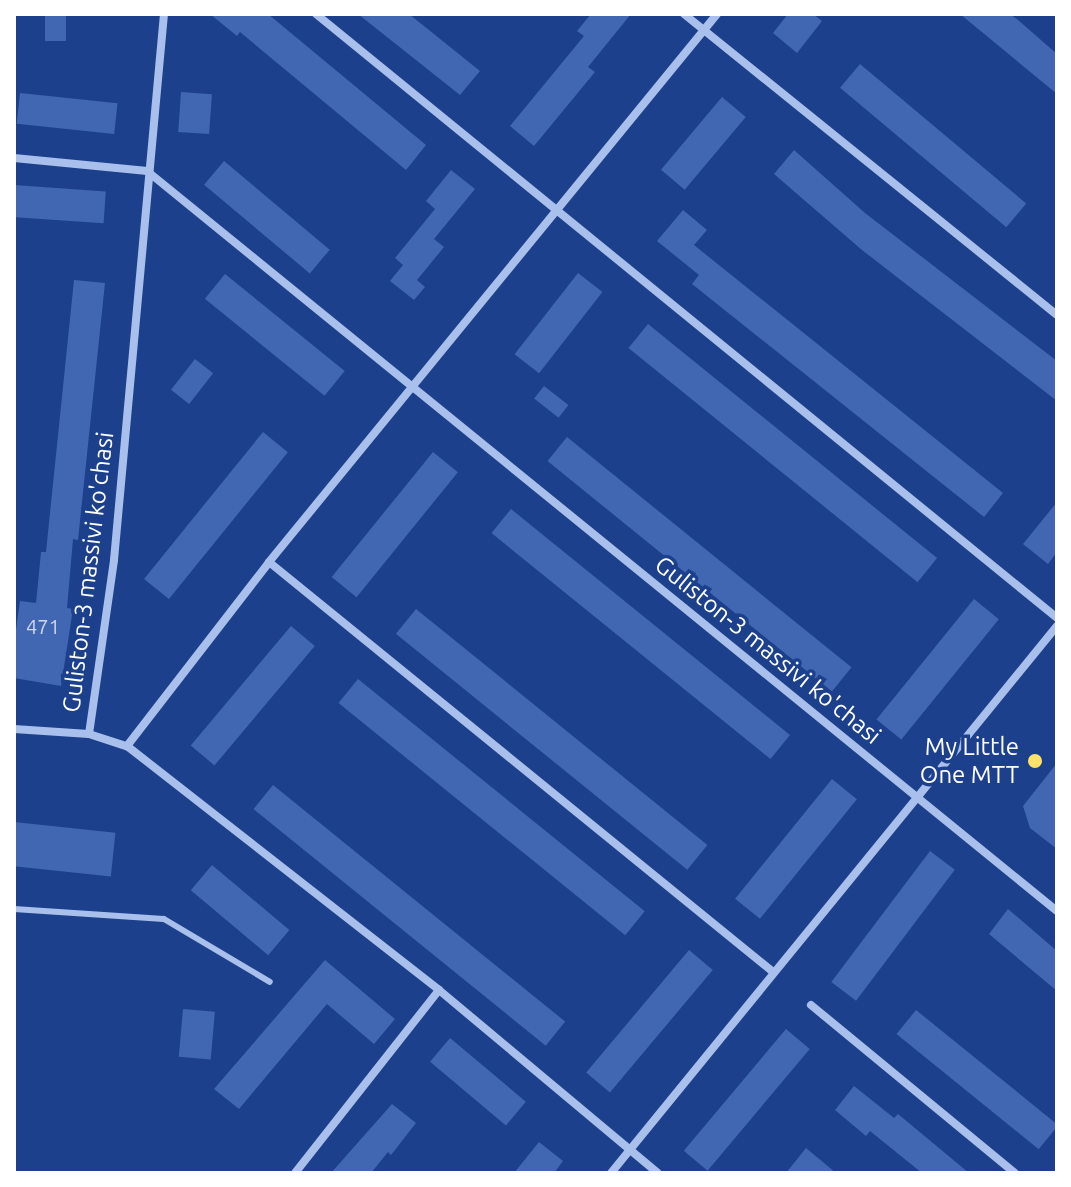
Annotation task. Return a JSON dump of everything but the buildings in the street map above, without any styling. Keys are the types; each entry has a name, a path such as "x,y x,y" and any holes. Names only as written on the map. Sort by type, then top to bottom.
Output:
{"street":[{"name":"Guliston-3 massivi ko'chasi","path":"164,14 147,171 114,560 89,734 127,746 439,990 658,1173"},
{"path":"316,14 1057,618"},
{"path":"684,14 1057,315"},
{"path":"127,746 269,562 717,14"},
{"path":"14,158 147,171"},
{"name":"Guliston-3 massivi ko'chasi","path":"147,171 1057,911"},
{"path":"269,562 772,971"},
{"path":"611,1173 772,971 1057,626"},
{"path":"14,729 89,734"},
{"path":"295,1173 439,990"},
{"path":"811,1005 1015,1173"}],"lane":[{"path":"14,909 164,919 270,982"}],"place":[{"name":"My Little One MTT","path":"1035,761"}]}
